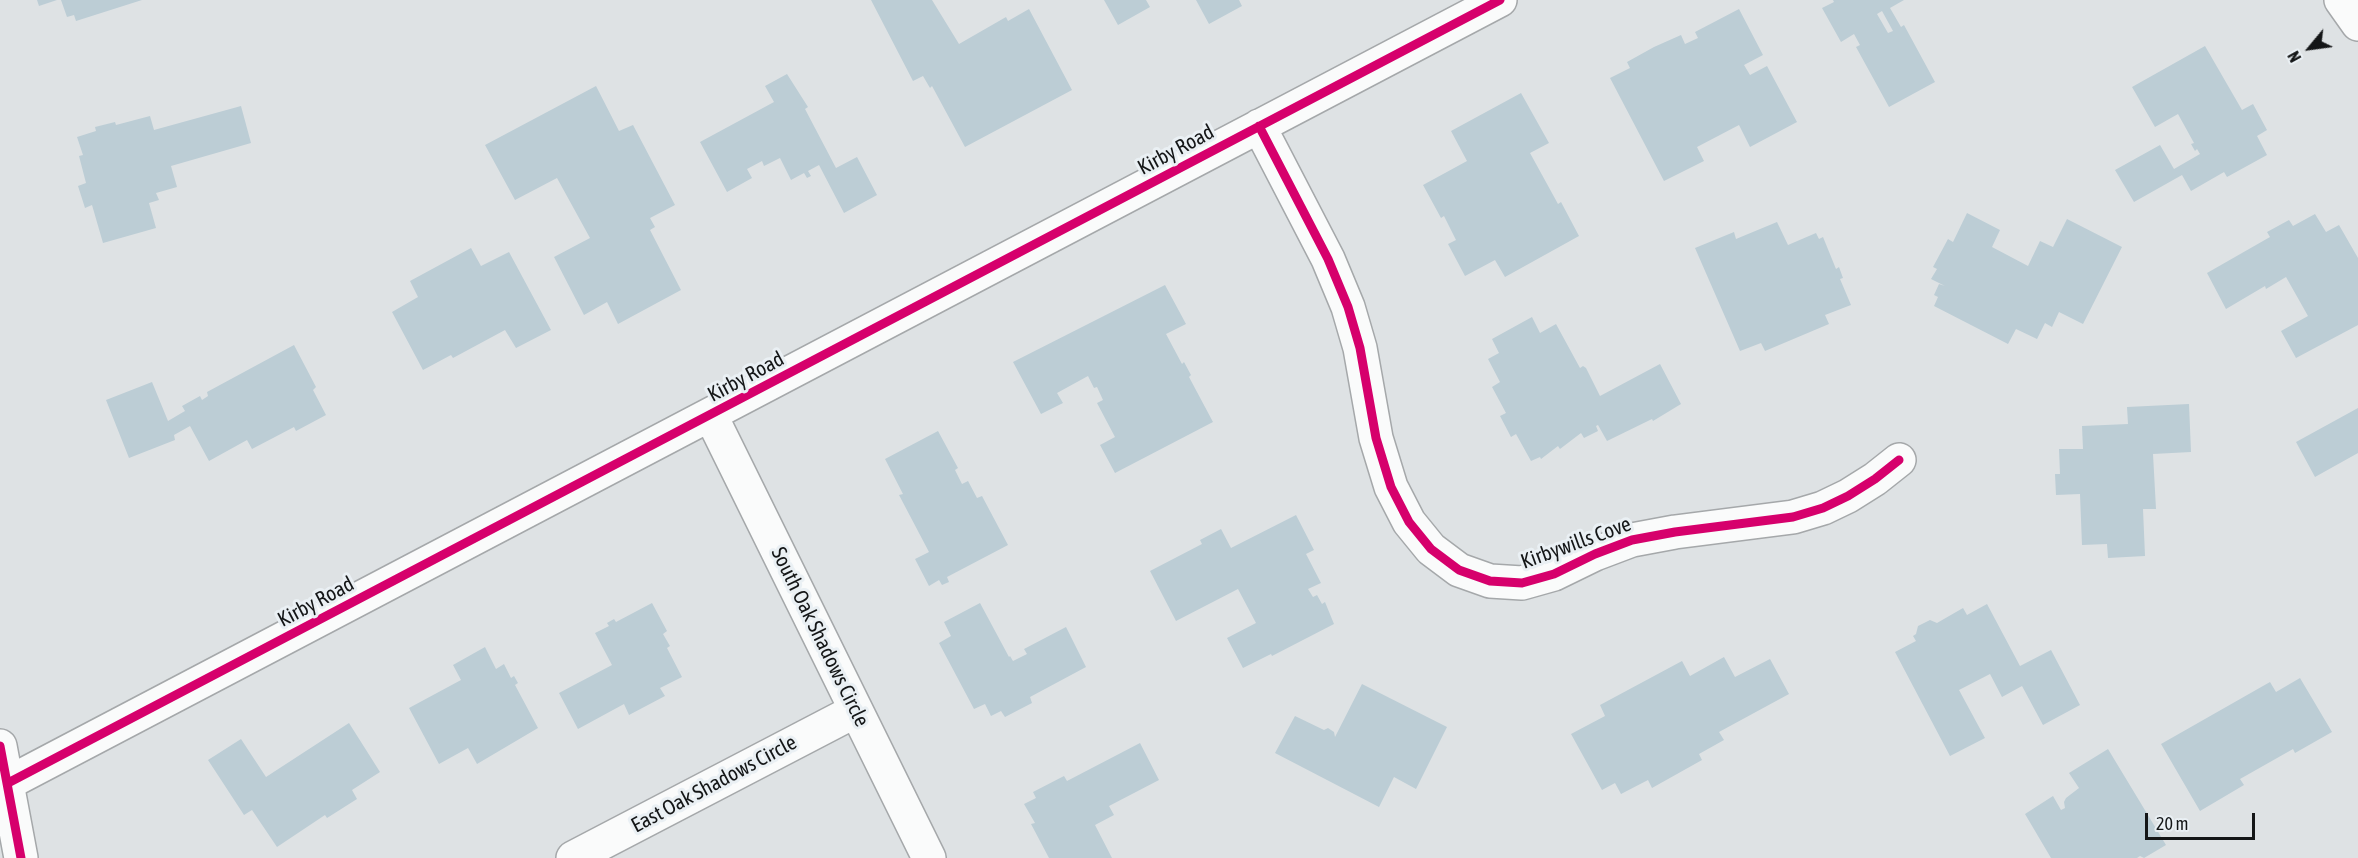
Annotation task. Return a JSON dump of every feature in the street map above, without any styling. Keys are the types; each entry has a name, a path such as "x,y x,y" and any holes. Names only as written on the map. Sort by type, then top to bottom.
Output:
{"street":[{"name":"Kirby Road","path":"8,783 1500,0"},
{"path":"2341,0 2358,24"},
{"name":"Kirbywills Cove","path":"1259,126 1328,259 1348,307 1360,348 1376,438 1391,487 1409,522 1431,549 1459,570 1490,581 1522,583 1554,574 1595,554 1632,540 1675,532 1793,517 1823,508 1848,496 1899,460"},
{"name":"South Oak Shadows Circle","path":"711,416 929,858"},
{"name":"East Oak Shadows Circle","path":"573,858 855,711"},
{"path":"0,746 21,858"}],"building":[{"path":"37,0 57,0 39,6"},
{"path":"61,0 142,0 76,21 74,15 67,17"},
{"path":"871,0 932,0 959,44 1006,17 1008,21 1029,9 1072,90 965,147 932,86 930,88 923,76 913,81"},
{"path":"1104,0 1146,0 1150,7 1118,25"},
{"path":"1196,0 1239,0 1242,6 1209,24"},
{"path":"1833,0 1904,0 1890,8 1901,27 1904,25 1935,82 1889,107 1856,47 1860,45 1854,34 1841,42 1822,8 1834,2","holes":["1882,11 1893,31 1888,33 1877,14"]},
{"path":"1739,9 1763,55 1744,65 1750,75 1767,66 1797,122 1750,147 1739,125 1697,147 1704,161 1664,181 1610,78 1630,68 1627,62 1654,47 1681,35 1685,44 1698,38 1695,32"},
{"path":"2205,46 2242,110 2253,104 2267,130 2257,136 2267,155 2227,177 2224,172 2191,191 2182,175 2134,202 2115,170 2160,145 2174,169 2200,154 2191,144 2194,143 2178,114 2155,127 2132,87"},
{"path":"787,74 808,107 805,109 836,168 857,157 877,195 844,213 819,165 808,171 811,176 807,178 804,173 791,180 780,158 764,166 762,161 747,169 752,178 727,192 700,142 774,102 765,86"},
{"path":"596,86 619,131 633,125 675,205 650,218 655,227 650,230 681,290 618,324 607,302 584,315 554,257 590,238 557,178 515,200 485,145"},
{"path":"1521,93 1549,143 1530,153 1558,204 1561,202 1579,236 1505,277 1495,260 1465,276 1448,244 1456,240 1444,216 1441,218 1423,185 1467,161 1451,131"},
{"path":"241,106 251,143 171,166 177,187 156,193 159,200 149,203 156,228 103,243 92,205 85,208 78,186 86,183 79,156 83,155 77,137 96,131 95,127 115,122 116,125 150,116 154,130"},
{"path":"1967,213 2000,230 1992,247 2028,266 2040,241 2053,247 2067,219 2122,247 2083,324 2059,312 2052,327 2045,323 2037,339 2016,329 2008,344 1934,306 1938,297 1934,295 1939,284 1945,286 1931,279 1937,269 1933,267 1948,239 1953,242"},
{"path":"2315,214 2326,232 2339,225 2358,258 2358,325 2296,358 2281,331 2308,316 2286,277 2266,289 2265,286 2226,309 2207,273 2270,237 2267,232 2289,220 2293,226"},
{"path":"1777,222 1788,245 1816,233 1819,239 1823,237 1836,269 1839,267 1843,278 1840,279 1851,305 1825,315 1829,324 1765,351 1761,343 1740,351 1695,248 1734,232 1736,239"},
{"path":"471,248 481,266 509,252 551,330 516,348 505,330 453,358 451,355 423,370 392,312 418,297 410,281"},
{"path":"1165,285 1186,324 1166,334 1182,364 1184,362 1191,375 1189,377 1213,422 1115,473 1100,445 1115,437 1097,403 1103,400 1097,387 1094,388 1088,376 1057,393 1063,403 1041,414 1013,362"},
{"path":"1532,317 1540,333 1556,324 1580,368 1583,366 1586,368 1600,396 1660,364 1681,404 1653,421 1652,419 1607,441 1598,425 1596,426 1598,431 1584,438 1581,433 1560,449 1558,446 1541,459 1540,457 1531,461 1516,434 1511,437 1500,416 1506,413 1492,387 1500,382 1488,359 1499,353 1492,339"},
{"path":"294,345 316,387 313,390 326,415 296,431 294,427 252,449 247,440 209,461 190,426 174,435 175,440 129,458 106,400 152,382 168,421 185,411 182,406 200,396 202,400 208,396 207,392"},
{"path":"2189,404 2191,452 2153,454 2156,509 2143,509 2145,556 2108,558 2107,544 2082,545 2080,494 2056,495 2055,474 2060,474 2059,449 2083,449 2082,426 2128,424 2127,407"},
{"path":"2358,408 2358,453 2315,477 2296,442"},
{"path":"938,431 958,468 955,470 962,484 968,481 977,498 982,496 1008,545 947,577 949,582 942,585 939,580 929,586 915,559 929,552 899,495 903,494 885,459"},
{"path":"1296,515 1314,550 1306,554 1321,583 1308,589 1313,597 1317,595 1322,604 1325,602 1334,624 1272,656 1271,654 1243,668 1227,638 1256,623 1238,589 1176,621 1150,571 1202,544 1200,540 1221,529 1231,548"},
{"path":"652,603 667,631 663,634 670,646 667,648 682,677 660,688 665,696 629,715 624,704 578,729 559,693 612,665 595,633 609,626 607,623 614,619 616,622"},
{"path":"980,603 1013,661 1027,654 1024,649 1066,627 1086,667 1030,697 1032,703 1005,717 1001,711 991,716 985,704 974,709 939,643 951,636 944,622"},
{"path":"1987,604 2020,666 2051,650 2080,705 2043,725 2022,686 2002,697 1990,674 1959,690 1985,738 1950,756 1895,652 1916,641 1913,636 1918,626 1930,620 1937,623 1963,608 1967,615"},
{"path":"485,647 496,669 504,664 511,678 514,676 518,683 515,685 538,728 477,764 468,748 439,764 409,708 461,680 453,665"},
{"path":"1724,657 1735,677 1770,659 1789,694 1719,732 1724,740 1699,754 1702,760 1652,788 1648,780 1621,794 1615,783 1602,790 1571,734 1605,716 1600,705 1682,661 1690,676"},
{"path":"2300,678 2332,732 2295,753 2293,749 2240,779 2244,785 2200,811 2161,744 2270,682 2276,692"},
{"path":"1362,684 1447,727 1416,789 1394,777 1379,807 1275,753 1295,716 1324,730 1328,728 1334,732 1335,737"},
{"path":"349,723 380,772 352,790 357,799 327,818 325,815 277,847 252,810 244,815 208,760 241,739 266,777"},
{"path":"1140,743 1159,780 1109,806 1114,815 1095,825 1112,858 1049,858 1031,824 1035,823 1024,804 1036,798 1033,792 1064,776 1067,781"},
{"path":"2108,749 2166,845 2144,858 2140,856 2137,858 2051,858 2025,814 2053,796 2061,810 2065,808 2066,798 2079,788 2069,773"}],"cycle path":[{"path":"8,783 1500,0"},
{"path":"1259,126 1328,259 1348,307 1360,348 1376,438 1391,487 1409,522 1431,549 1459,570 1490,581 1522,583 1554,574 1595,554 1632,540 1675,532 1793,517 1823,508 1848,496 1899,460"},
{"path":"0,746 21,858"}]}
